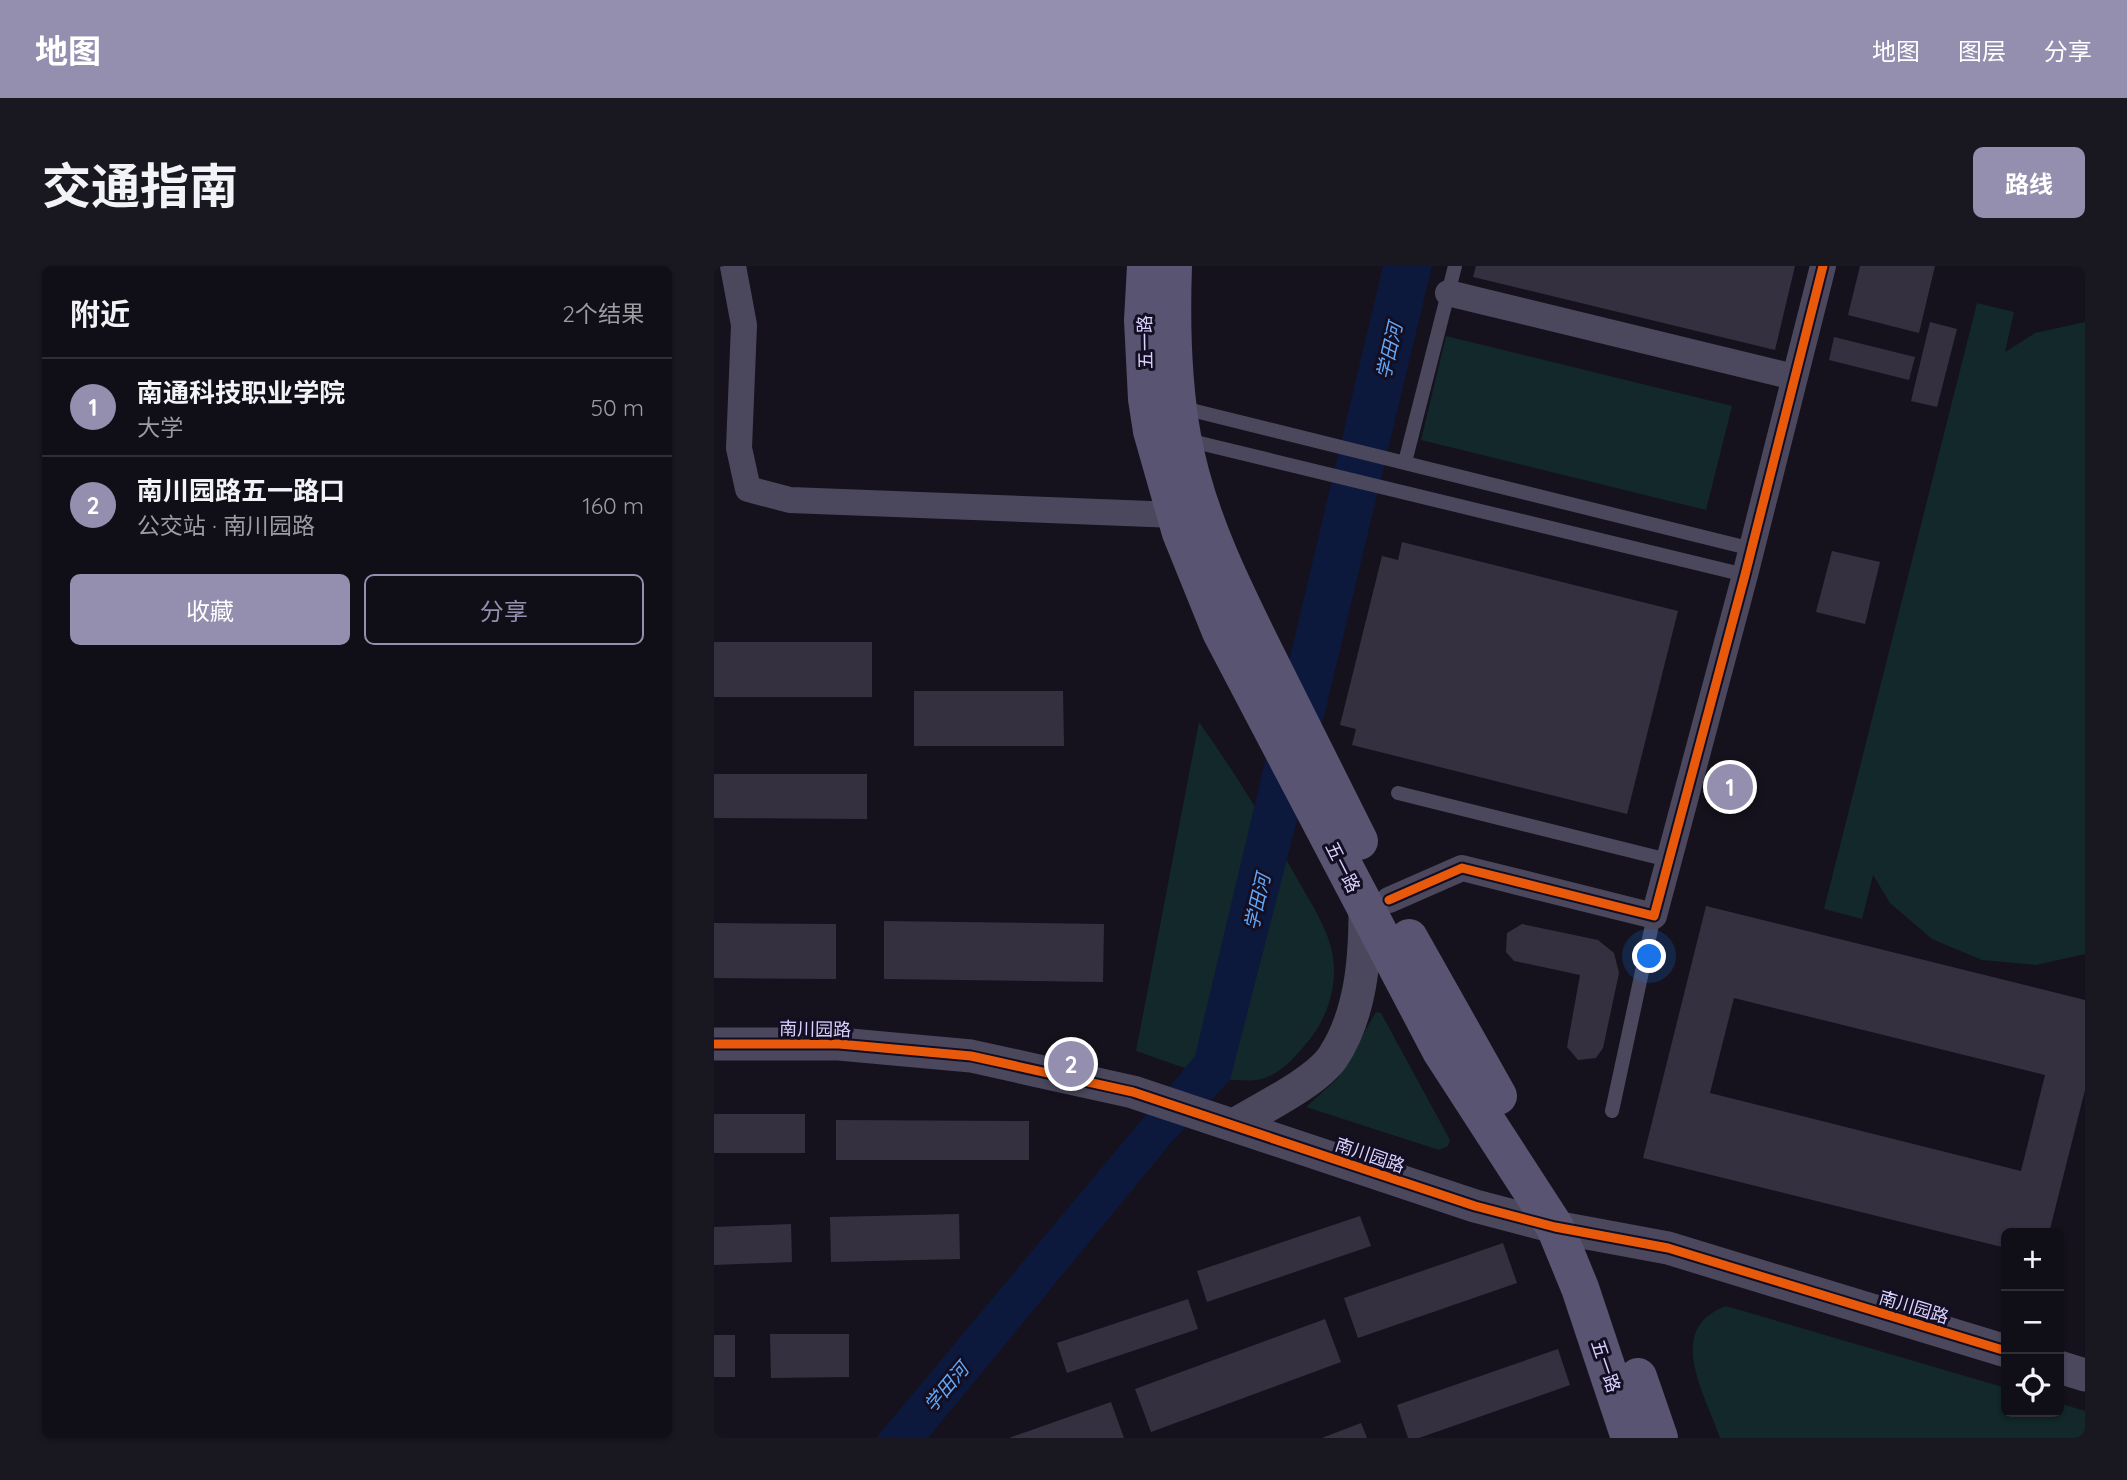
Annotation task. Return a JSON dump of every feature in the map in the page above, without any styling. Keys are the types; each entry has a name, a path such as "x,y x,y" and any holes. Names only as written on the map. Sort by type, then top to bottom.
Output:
{"main road":[{"name":"五一路","path":"1146,266 1143,320 1164,419 1221,632 1311,805 1377,906 1537,1165 1567,1228 1607,1290 1659,1438"},
{"name":"五一路","path":"1164,419 1173,266"},
{"name":"五一路","path":"1188,509 1208,530 1274,671 1324,769 1377,906"},
{"name":"五一路","path":"1567,1228 1580,1288 1630,1438"}],"street":[{"path":"733,266 744,325 739,449 748,489 790,500 1188,509"},
{"path":"1222,1120 1298,1087 1332,1058 1353,1011 1377,906 1462,868 1654,916 1752,549 1823,266"},
{"path":"1448,293 1794,377"},
{"name":"南川园路","path":"714,1044 839,1044 971,1056 1133,1092 1427,1191 1567,1228 1668,1248 2001,1349"},
{"path":"2064,1369 2085,1375"}],"lane":[{"path":"1405,462 1455,266"},
{"path":"1164,419 1405,462 1752,549"},
{"path":"1164,419 1745,575"},
{"path":"1398,793 1668,860"},
{"path":"1612,1111 1654,916"}],"green space":[{"path":"1977,303 2014,312 2005,352 2035,333 2085,322 2085,954 2036,965 1982,960 1932,939 1890,903 1873,875 1862,919 1824,909"},
{"path":"1446,336 1732,406 1706,510 1421,440"},
{"path":"1199,722 1249,797 1307,896 1320,919 1333,955 1333,988 1318,1028 1282,1069 1265,1078 1235,1080 1218,1077 1136,1051"},
{"path":"1376,1012 1381,1013 1450,1140 1448,1146 1439,1150 1306,1107 1338,1078"},
{"path":"1726,1306 2001,1387 2001,1417 2064,1417 2064,1405 2085,1411 2085,1438 1720,1438 1694,1364 1693,1346 1697,1330 1707,1316"}],"water":[{"name":"学田河","path":"1383,266 1432,266 1327,704 1230,1080 1170,1144 928,1438 876,1438 1195,1056"}],"building":[{"path":"1476,266 1795,266 1775,350 1473,277"},
{"path":"1860,266 1935,266 1919,333 1848,315"},
{"path":"1930,322 1957,329 1937,407 1911,401"},
{"path":"1834,337 1915,357 1909,380 1829,360"},
{"path":"1402,542 1678,611 1627,814 1352,745 1356,729 1340,725 1382,556 1398,560"},
{"path":"1832,551 1880,562 1865,624 1816,612"},
{"path":"714,642 872,642 872,697 714,697"},
{"path":"914,691 1063,691 1064,746 914,746"},
{"path":"714,774 867,774 867,819 714,818"},
{"path":"1706,906 2085,1000 2085,1090 2050,1228 2001,1228 2001,1247 1643,1158","holes":["1734,998 2045,1075 2021,1171 1710,1093"]},
{"path":"884,921 1104,924 1103,982 884,979"},
{"path":"714,923 836,924 836,979 714,978"},
{"path":"1522,924 1598,940 1614,953 1619,973 1603,1048 1596,1058 1578,1060 1567,1047 1580,975 1514,961 1506,952 1507,933"},
{"path":"714,1114 805,1114 805,1153 714,1153"},
{"path":"836,1120 1029,1121 1029,1160 836,1160"},
{"path":"959,1214 960,1259 831,1262 830,1217"},
{"path":"1360,1216 1371,1246 1207,1302 1197,1271"},
{"path":"791,1224 792,1262 714,1265 714,1227"},
{"path":"1503,1243 1517,1283 1358,1338 1344,1298"},
{"path":"1188,1299 1198,1329 1067,1373 1057,1343"},
{"path":"1325,1319 1341,1362 1151,1432 1135,1389"},
{"path":"770,1334 849,1334 849,1377 771,1378"},
{"path":"714,1335 735,1335 735,1377 714,1377"},
{"path":"1558,1349 1570,1385 1419,1438 1408,1438 1397,1405"},
{"path":"1111,1402 1124,1438 1009,1438"},
{"path":"1361,1423 1367,1438 1322,1438"}],"cycle path":[{"path":"1389,900 1462,868 1654,916 1745,575 1823,266"},
{"path":"714,1044 839,1044 971,1056 1133,1092 1475,1206 1555,1227 1668,1248 2001,1349"}],"place":[{"name":"南通科技职业学院","path":"1730,787"},
{"name":"南川园路五一路口","path":"1071,1064"}]}
